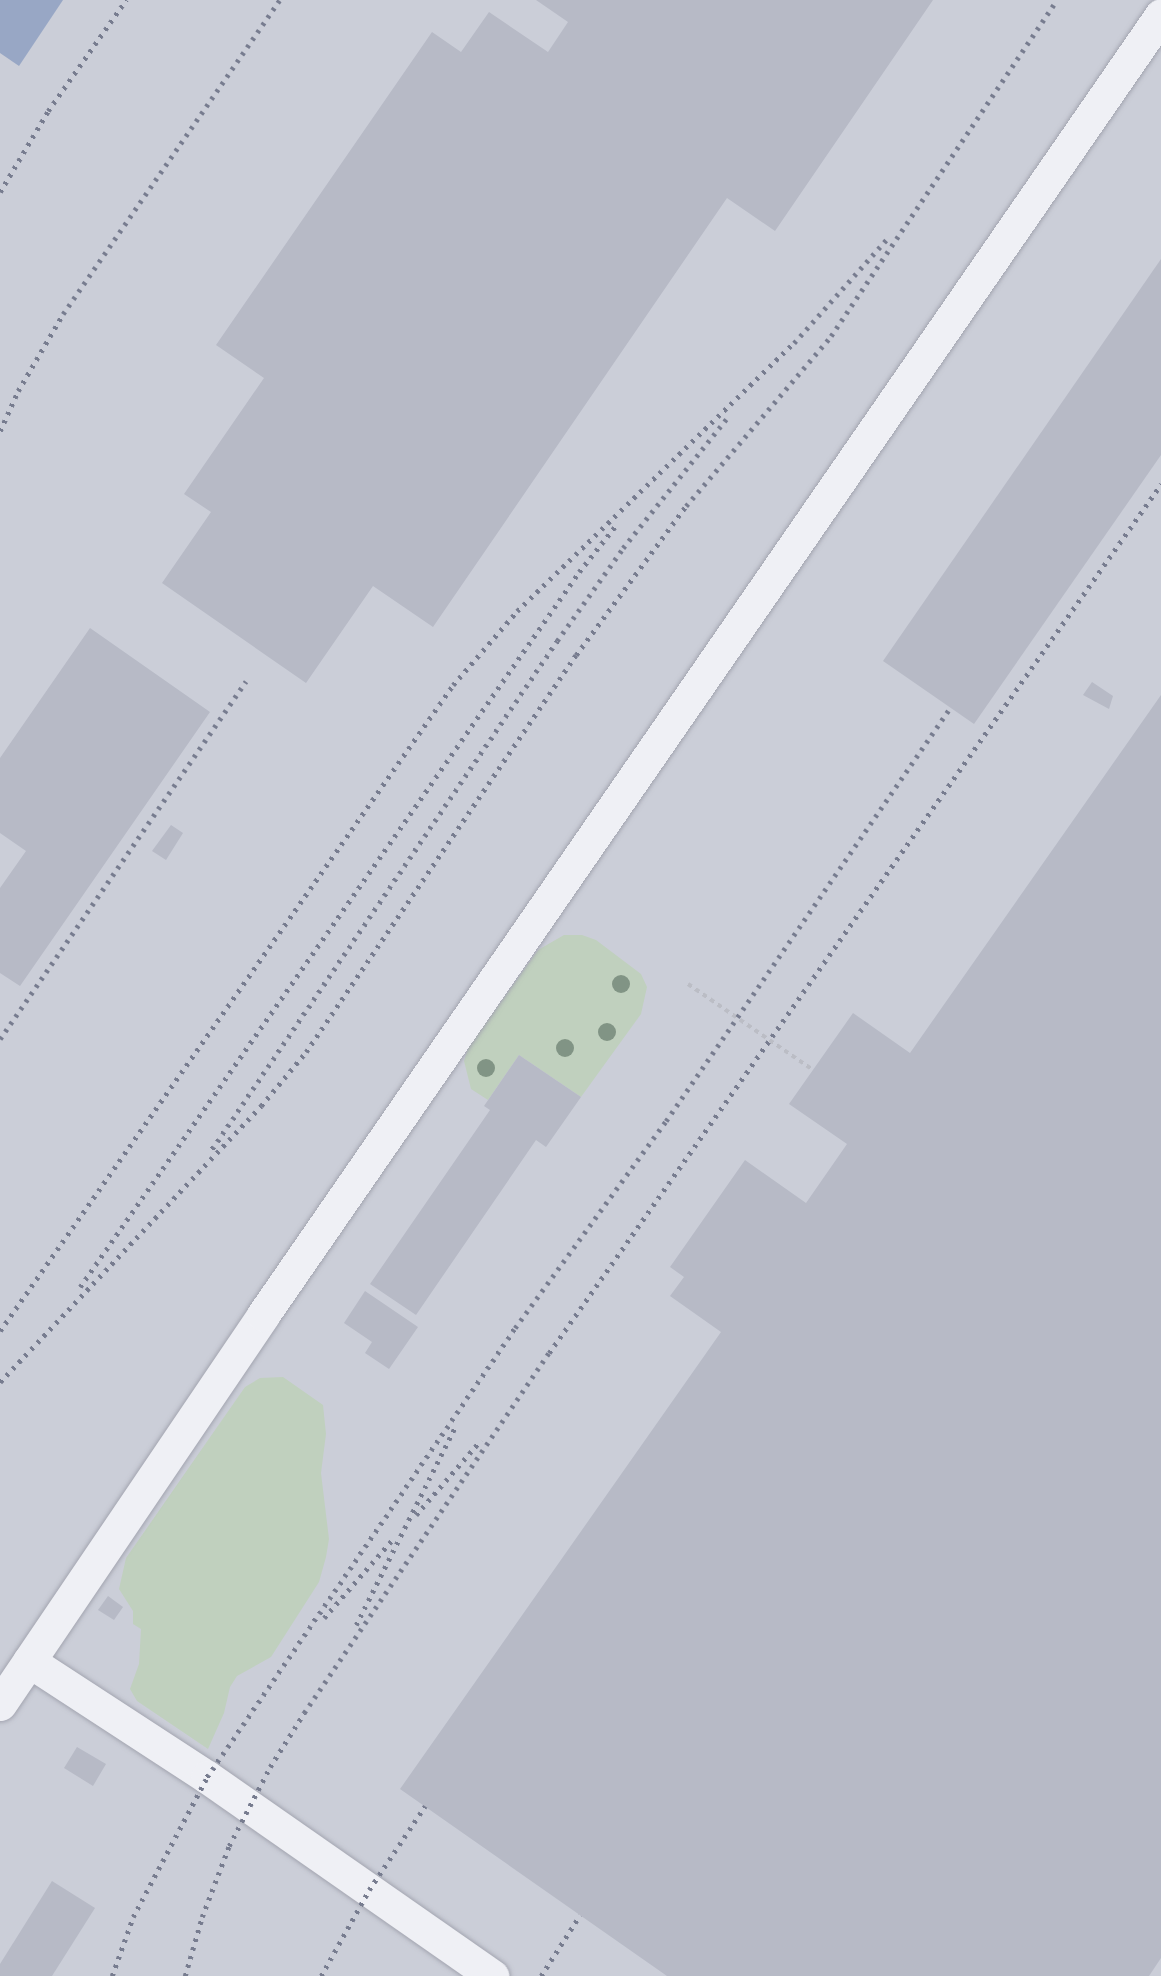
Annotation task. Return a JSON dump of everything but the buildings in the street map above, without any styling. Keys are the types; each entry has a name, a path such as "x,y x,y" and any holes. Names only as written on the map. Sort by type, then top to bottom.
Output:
{"lane":[{"path":"0,1704 269,1305 1161,15"},
{"path":"29,1661 207,1777 492,1976"}],"path":[{"path":"688,984 813,1070"}],"shaded area":[{"path":"0,0 1161,0 1161,1976 0,1976"}],"green space":[{"path":"564,935 582,935 596,940 641,974 647,987 641,1014 581,1097 519,1055 488,1100 471,1089 464,1061 468,1048 538,950"},
{"path":"283,1377 323,1405 326,1434 321,1473 329,1539 326,1557 319,1582 271,1657 237,1676 230,1687 224,1713 208,1749 137,1701 130,1689 139,1664 141,1629 133,1624 133,1611 119,1589 126,1558 245,1387 260,1378"}],"water":[{"path":"0,0 63,0 19,66 0,53"}],"railway":[{"path":"0,192 48,111 126,0"},
{"path":"0,431 18,391 63,314 280,0"},
{"path":"0,1382 261,1106 306,1052 576,655 686,506 831,336 1057,0"},
{"path":"0,1331 453,685 517,611 794,343 886,240"},
{"path":"212,1149 557,641 623,548 728,417"},
{"path":"185,1976 202,1917 229,1846 270,1767 304,1713 549,1353 1161,484"},
{"path":"80,1287 579,572 617,524"},
{"path":"0,1039 246,681"},
{"path":"112,1976 133,1917 207,1777 515,1328 666,1121 950,708"},
{"path":"356,1625 455,1427"},
{"path":"416,1515 481,1440"},
{"path":"324,1618 393,1539"},
{"path":"321,1976 369,1890 425,1806"},
{"path":"541,1976 580,1915"}]}
